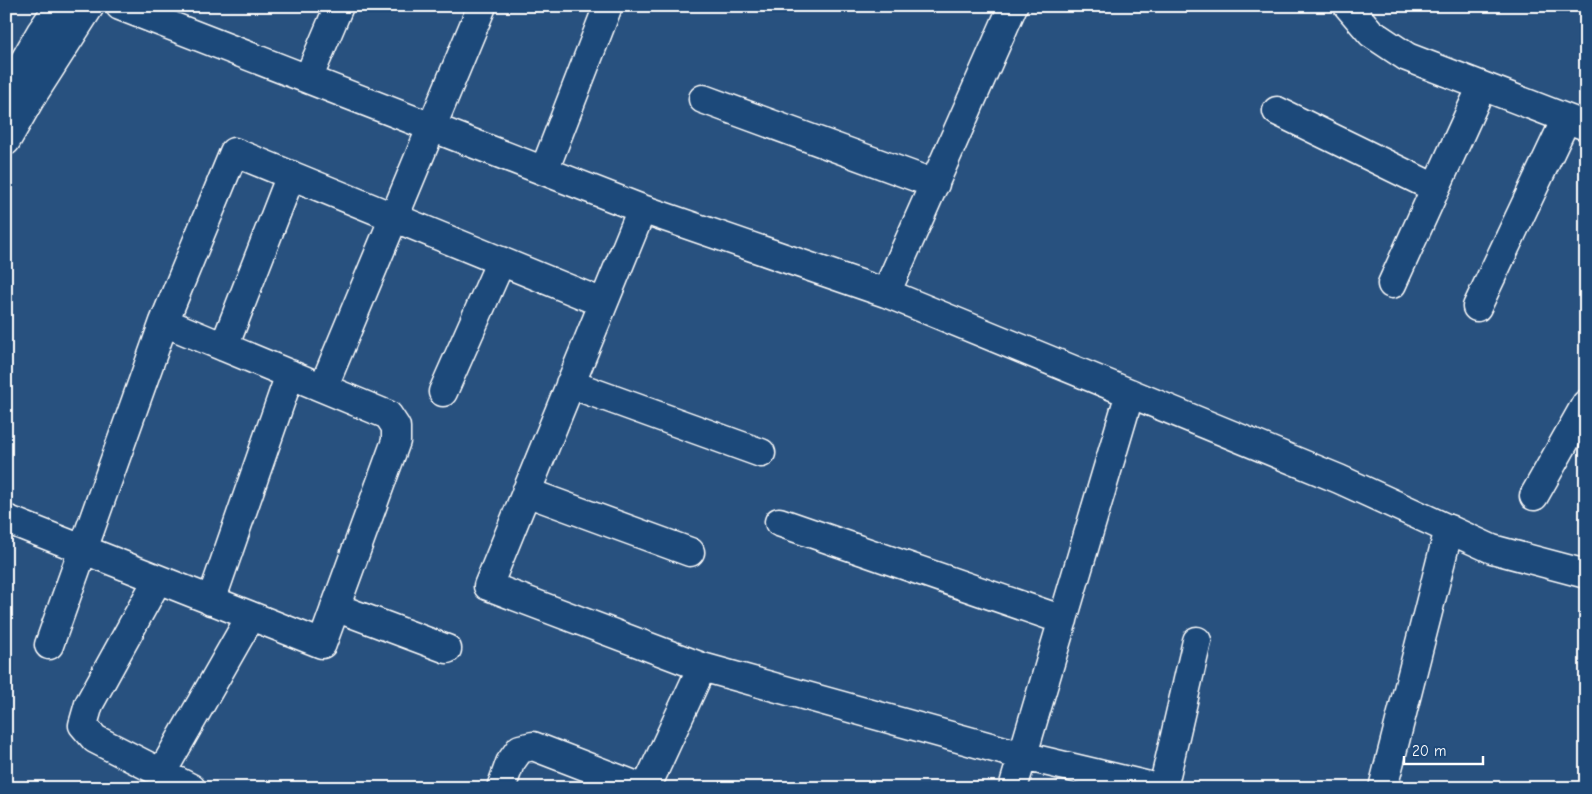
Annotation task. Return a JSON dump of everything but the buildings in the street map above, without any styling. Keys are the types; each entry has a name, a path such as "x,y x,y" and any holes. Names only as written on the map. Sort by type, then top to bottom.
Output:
{"street":[{"path":"6,93 41,32 59,6"},
{"path":"6,141 29,101 90,6"},
{"path":"120,6 642,209 886,293 1339,479 1492,549 1586,574"},
{"path":"308,79 339,6"},
{"path":"323,388 482,6"},
{"path":"544,171 608,6"},
{"path":"886,293 1013,6"},
{"path":"1348,6 1371,33 1407,57 1576,123 1477,307"},
{"path":"1392,284 1482,86"},
{"path":"703,99 935,184"},
{"path":"1278,111 1436,188"},
{"path":"49,645 164,322 234,152 603,303"},
{"path":"224,347 291,175"},
{"path":"642,209 488,586 702,667 1023,756 1158,788"},
{"path":"443,392 500,261"},
{"path":"6,519 322,644 396,441 396,427 388,415 164,322"},
{"path":"211,600 290,374"},
{"path":"570,384 761,453"},
{"path":"1013,788 1130,393"},
{"path":"1534,496 1586,404"},
{"path":"526,492 690,552"},
{"path":"778,522 1063,620"},
{"path":"1383,788 1449,529"},
{"path":"158,579 89,704 83,725 95,739 172,781 251,616"},
{"path":"335,607 447,650"},
{"path":"1163,788 1197,642"},
{"path":"501,788 510,762 520,749 533,746 644,788 702,667"}]}
